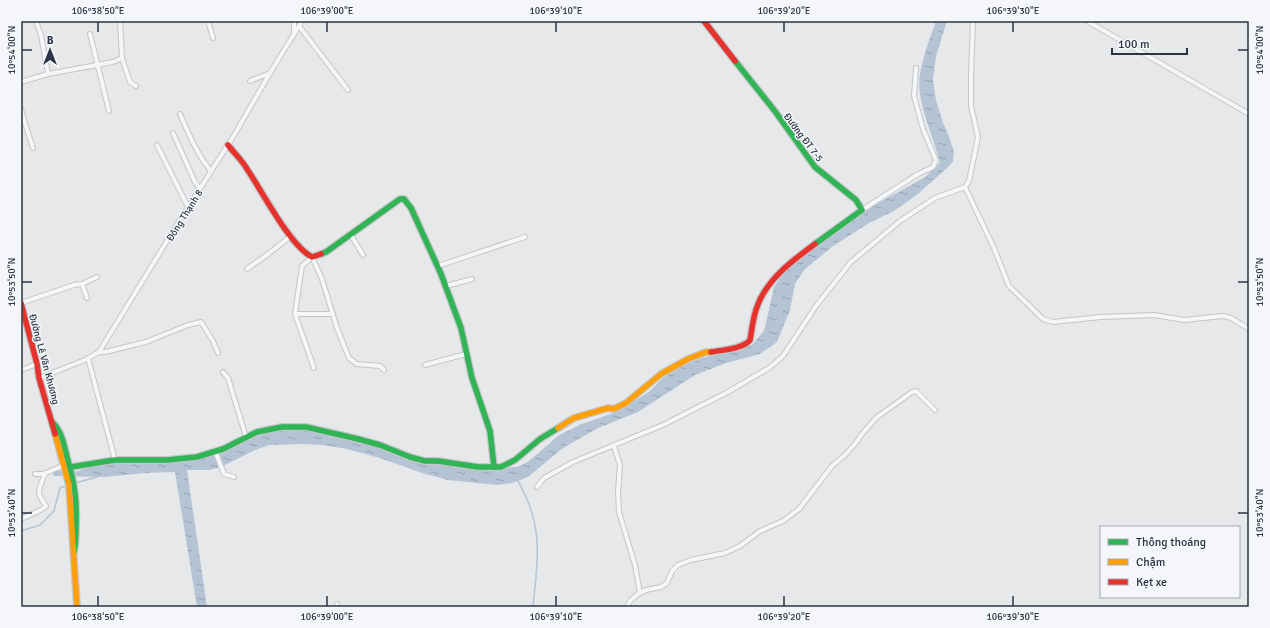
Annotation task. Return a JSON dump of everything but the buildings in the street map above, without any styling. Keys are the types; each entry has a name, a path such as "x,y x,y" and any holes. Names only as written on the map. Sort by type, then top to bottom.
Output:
{"street":[{"path":"36,21 41,35 48,74"},
{"path":"120,21 122,58 130,82 136,86"},
{"path":"208,21 213,38"},
{"path":"294,21 294,33"},
{"name":"Đông Thạnh 8","path":"39,378 99,352 211,172 302,21"},
{"name":"Đường ĐT 7-5","path":"704,21 774,110 815,167 856,200 862,210"},
{"path":"537,488 544,478 573,462 663,425 726,393 769,368 783,356 816,306 851,262 900,221 935,198 965,187 969,181 978,137 971,106 970,75 974,21"},
{"path":"1087,21 1249,114"},
{"path":"299,26 348,90"},
{"path":"90,34 109,111"},
{"path":"21,82 48,74 113,62 122,58"},
{"path":"35,474 115,460 167,460 197,457 224,450 257,432 282,426 306,427 380,445 410,457 425,461 438,461 478,467 501,467 515,460 540,439 574,418 608,408 614,409 626,403 661,374 688,359 706,352 727,350 746,344 750,340 759,302 773,282 796,258 862,210 918,174 933,167 936,160 923,129 914,96 916,68"},
{"path":"250,81 270,73"},
{"path":"21,109 22,121 33,148"},
{"path":"180,114 193,144 211,172"},
{"path":"173,133 195,182 200,189"},
{"path":"228,144 246,167 278,218 300,249 312,257 322,279 348,358 357,364 380,366 384,370"},
{"path":"157,145 188,207"},
{"path":"965,187 994,248 1008,286 1043,319 1053,322 1101,317 1154,315 1184,320 1223,316 1231,318 1249,329"},
{"path":"314,368 295,314 302,266 312,257 326,252 351,235 400,199 404,199 411,208 446,286 460,328 472,378 490,431 494,451 494,467"},
{"path":"351,235 363,255"},
{"path":"247,269 291,236"},
{"path":"438,266 526,237"},
{"path":"21,303 74,285 82,284 97,277"},
{"path":"446,286 472,279"},
{"path":"82,284 87,298"},
{"name":"Đường Lê Văn Khương","path":"21,303 37,364 39,378 68,468 69,485 74,502 76,544 74,553 77,607"},
{"path":"295,314 333,314"},
{"path":"99,352 105,352 146,342 201,322 213,341 218,353"},
{"path":"425,365 466,354"},
{"path":"88,358 115,460"},
{"path":"21,370 37,364"},
{"path":"223,372 228,378 246,437"},
{"path":"627,607 630,601 640,593 660,587 667,583 672,571 678,565 714,554 724,553 740,546 760,531 784,521 799,509 832,466 845,455 876,418 912,392 916,391 935,410"},
{"path":"614,446 620,465 618,492 620,512 635,565 640,593"},
{"path":"215,453 224,474 234,477"},
{"path":"21,519 41,510 46,506 38,494 38,488 42,483 45,473"}],"water":[{"path":"936,21 947,21 936,56 933,80 936,100 954,152 953,162 919,193 894,211 869,223 833,246 804,270 795,284 790,310 777,342 760,354 726,363 695,375 638,412 598,428 563,448 528,477 512,483 497,485 448,480 347,449 323,445 303,444 269,445 255,450 223,466 210,470 187,470 207,607 197,607 175,472 105,477 53,476 54,471 79,471 96,463 205,457 232,448 246,438 269,430 309,428 429,460 467,468 517,467 526,463 559,435 582,424 619,411 650,391 663,378 682,366 702,358 752,345 764,331 774,287 787,268 875,205 925,177 940,163 923,107 919,84 923,61"}],"waterway":[{"path":"75,483 97,477"},
{"path":"517,479 530,506 536,534 537,570 533,607"},
{"path":"21,531 40,525 54,511 60,488 68,485"}],"traffic: fast":[{"path":"735,61 774,110 815,167 856,200 862,210 815,244"},
{"path":"321,254 326,252 400,199 404,199 411,208 441,274 461,328 472,378 490,431 494,467"},
{"path":"53,423 59,430 72,474 76,506 76,538 74,552"},
{"path":"71,467 115,460 167,460 197,457 223,449 257,432 282,427 306,427 358,439 425,461 438,461 478,467 501,467 515,460 540,439 558,428"}],"traffic: slow":[{"path":"558,428 574,418 608,408 614,409 626,403 661,374 688,359 706,352 711,352"},
{"path":"55,434 69,485 77,607"}],"traffic: jam":[{"path":"704,21 735,61"},
{"path":"228,145 245,166 277,217 295,242 312,257 321,254"},
{"path":"711,352 737,347 747,343 750,340 756,311 761,297 767,288 781,271 815,244"},
{"path":"21,303 37,364 39,378 55,434"}]}
